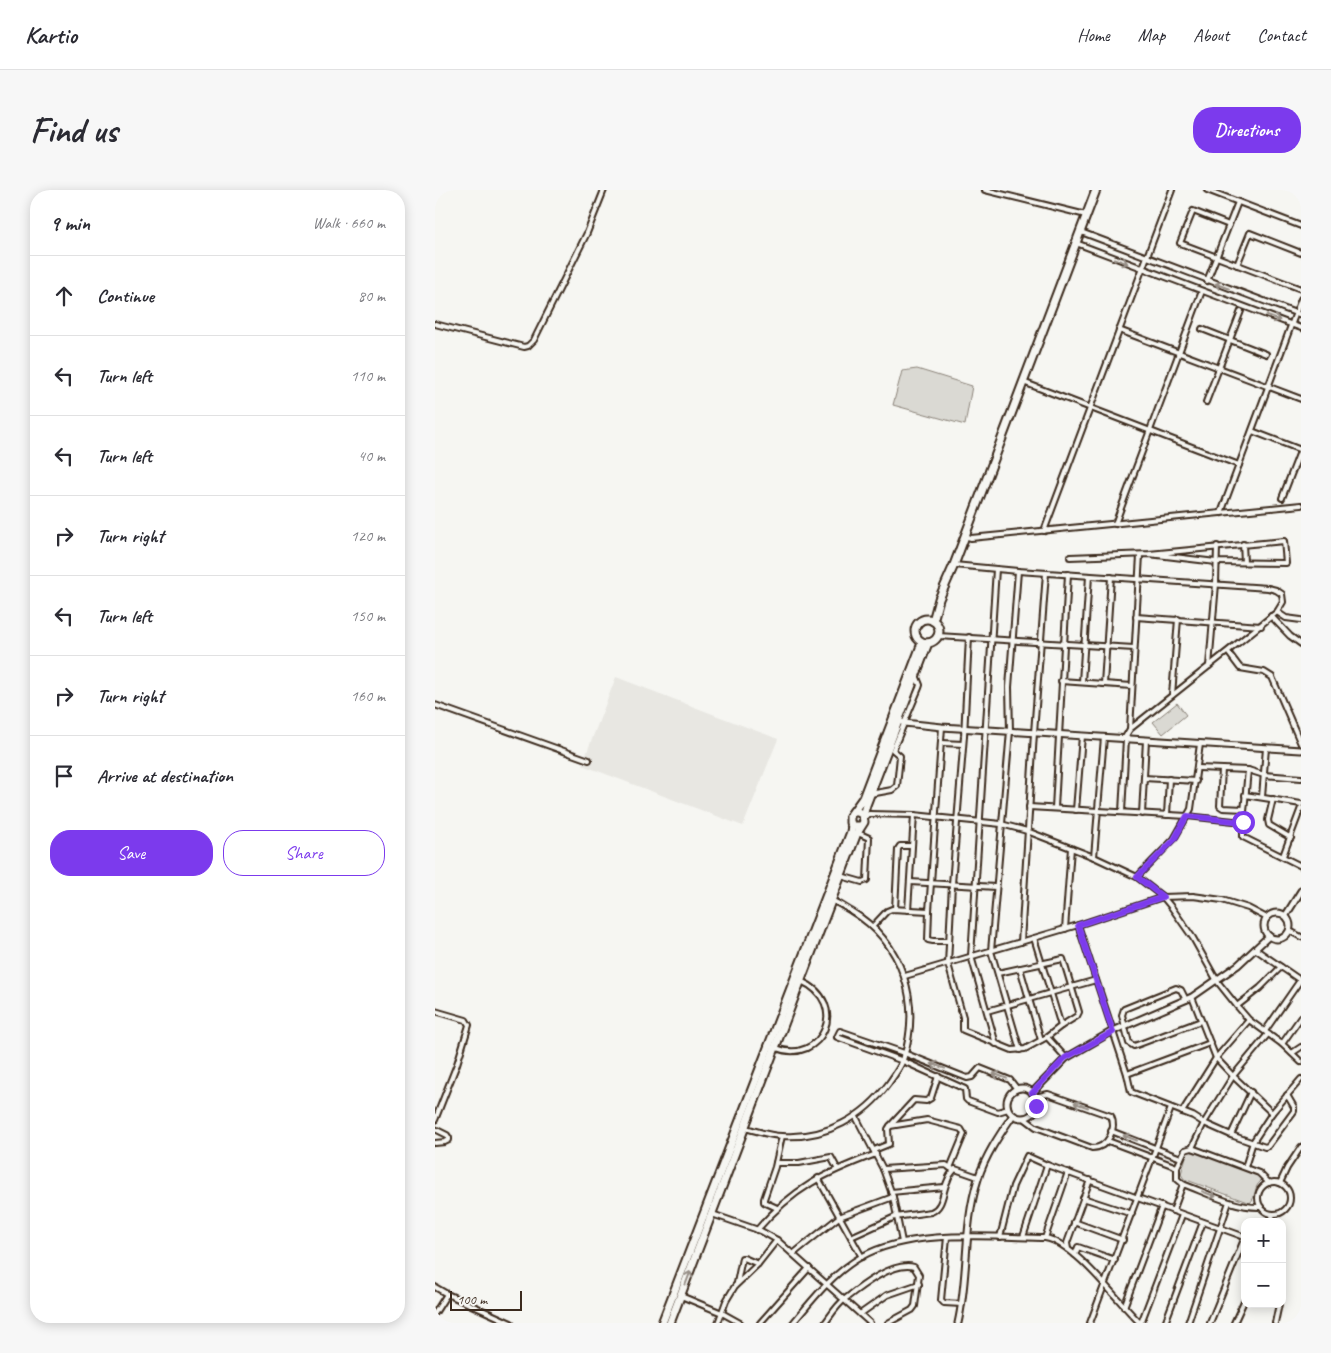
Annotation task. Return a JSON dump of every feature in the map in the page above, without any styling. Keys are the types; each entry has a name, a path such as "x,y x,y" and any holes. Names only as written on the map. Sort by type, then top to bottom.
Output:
{"highway":[{"path":"930,620 954,565 1096,190"},
{"path":"930,620 938,626 938,636 934,641 925,643 917,639 915,630 920,622 930,620"},
{"path":"670,1323 831,900 863,822 870,794 901,722 925,643"},
{"path":"662,1323 848,841 852,825 849,818 863,798 925,643"},
{"path":"853,812 858,812 864,816"},
{"path":"852,825 859,829"}],"street":[{"path":"435,324 524,347 531,344 587,233 604,190"},
{"path":"985,190 1086,215"},
{"path":"1044,531 1172,190"},
{"path":"1207,190 1301,226"},
{"path":"1207,280 1238,202"},
{"path":"1229,224 1193,211 1180,243 1301,289"},
{"path":"1080,232 1301,315"},
{"path":"1237,265 1249,233 1301,252"},
{"path":"1075,243 1301,328"},
{"path":"1115,524 1202,291"},
{"path":"1221,513 1301,299"},
{"path":"1206,402 1241,311"},
{"path":"1202,329 1266,354"},
{"path":"1119,330 1301,399"},
{"path":"1023,382 1239,465"},
{"path":"1252,431 1301,450 1283,498"},
{"path":"965,536 971,538 1301,504"},
{"path":"1071,557 1140,555 1217,546 1285,541 1286,564 1216,562 1149,554"},
{"path":"1243,544 1244,562"},
{"path":"1209,666 1216,584 1217,546"},
{"path":"1122,812 1125,739 1130,729 1140,555"},
{"path":"954,565 1268,588 1276,590 1281,594 1283,602 1277,612 1130,729"},
{"path":"996,569 971,956 996,1044"},
{"path":"1018,571 1009,687 1010,731 991,950 1020,1050"},
{"path":"1021,942 1046,573"},
{"path":"1055,808 1068,574"},
{"path":"1082,682 1089,576"},
{"path":"1104,684 1111,577"},
{"path":"1277,612 1286,618 1301,620"},
{"path":"1271,616 1289,636 1301,644"},
{"path":"1136,617 1261,626"},
{"path":"1172,695 1178,619"},
{"path":"938,636 1134,648"},
{"path":"969,637 965,729 948,964 963,1017 963,1030 1013,1050 1020,1050 1047,1037 1078,1014 1073,988 1063,959 1041,962 998,973"},
{"path":"1228,652 1240,668 1264,672 1272,677 1301,744"},
{"path":"1061,681 1132,686"},
{"path":"435,705 589,760"},
{"path":"870,794 896,788 900,756 893,750 901,722 965,729 1301,750"},
{"path":"942,727 928,940 949,940"},
{"path":"1076,810 1082,736"},
{"path":"1094,857 1104,738"},
{"path":"1142,814 1146,740"},
{"path":"942,743 963,744"},
{"path":"1137,877 1174,840 1191,809 1200,744"},
{"path":"1262,797 1266,748"},
{"path":"1198,768 1248,770 1264,775 1301,778"},
{"path":"1222,769 1219,805 1223,808 1244,809"},
{"path":"1248,770 1243,836 1301,866"},
{"path":"1144,778 1196,781"},
{"path":"1167,815 1169,779"},
{"path":"1245,795 1301,804"},
{"path":"1273,799 1268,820 1269,826 1291,838"},
{"path":"1029,807 1187,816 1243,822"},
{"path":"1222,820 1223,808"},
{"path":"1283,856 1301,808"},
{"path":"864,816 869,814 914,815 959,820 980,820 1001,824 1071,848 1137,877 1163,897 1187,929 1217,981 1249,1020 1282,1044 1301,1062"},
{"path":"908,910 914,815"},
{"path":"841,876 862,882 867,880 869,838 859,829"},
{"path":"895,909 899,849 900,846 911,846"},
{"path":"1065,929 1071,848"},
{"path":"910,882 996,887"},
{"path":"1286,916 1301,891"},
{"path":"905,976 1065,929 1163,897 1193,896 1222,900 1248,908 1267,918"},
{"path":"745,1128 782,1136 800,1136 827,1130 856,1117 881,1095 903,1061 909,1029 909,1002 905,976 894,953 873,926 831,900"},
{"path":"873,926 887,911 895,909 929,911"},
{"path":"1278,912 1286,916 1290,923 1289,931 1284,937 1276,939 1269,936 1264,925 1267,918 1278,912"},
{"path":"1078,925 1127,1074 1131,1092 1231,1135 1265,1147 1268,1146 1294,1110 1294,1106 1287,1095"},
{"path":"1289,931 1301,937"},
{"path":"1034,1095 1065,1058 1125,1026 1192,997 1217,981 1269,936"},
{"path":"1034,938 1061,1026"},
{"path":"1192,1148 1204,1123 1233,1076 1266,1032 1301,979 1255,949"},
{"path":"1237,1006 1260,988 1281,967"},
{"path":"1020,968 1041,1040"},
{"path":"987,1011 1096,980"},
{"path":"776,1048 789,1051 806,1048 815,1042 825,1028 827,1012 824,1001 814,988 801,981"},
{"path":"1186,1000 1181,990 1176,988 1124,1009 1122,1015 1129,1044 1134,1046 1201,1021"},
{"path":"1192,997 1216,1058 1272,1113"},
{"path":"435,1012 466,1020 469,1025 457,1064 435,1120"},
{"path":"1282,1044 1301,1017"},
{"path":"1181,1112 1216,1058 1249,1020"},
{"path":"1008,1109 998,1112 968,1102 966,1099 966,1089 903,1061 837,1037 840,1031 904,1053 969,1079 980,1068 1010,1080 1017,1089"},
{"path":"1047,1037 1065,1058"},
{"path":"1127,1074 1210,1043"},
{"path":"1292,1053 1301,1047"},
{"path":"757,1230 777,1208 818,1178 889,1144 888,1129 890,1126 914,1100 926,1101 931,1098 938,1076"},
{"path":"1245,1167 1253,1142 1272,1113 1301,1079"},
{"path":"1017,1089 1025,1089 1034,1095 1048,1094 1111,1116 1113,1123 1108,1141 1100,1148 1092,1148 1035,1127 1024,1118 1013,1115 1008,1109 1007,1099 1017,1089"},
{"path":"1231,1135 1251,1092"},
{"path":"1024,1118 1036,1106 1034,1095"},
{"path":"1091,1323 1171,1108"},
{"path":"958,1323 962,1304 973,1199 978,1177 1013,1115"},
{"path":"856,1117 883,1169 892,1194 895,1217 902,1242"},
{"path":"851,1238 895,1217 934,1212 940,1204 964,1134 961,1129 927,1120 890,1126"},
{"path":"435,1130 447,1135 449,1140 435,1143"},
{"path":"1111,1131 1181,1158"},
{"path":"777,1208 764,1202 764,1199 776,1163 782,1136"},
{"path":"1108,1141 1177,1167"},
{"path":"1280,1183 1287,1168 1301,1147"},
{"path":"1261,1207 1258,1198 1259,1193 1269,1183 1280,1183 1288,1189 1289,1204 1282,1212 1272,1214 1261,1207 1251,1208 1229,1202 1183,1184 1177,1179 1177,1167 1185,1150 1192,1148 1245,1167 1262,1175 1269,1183"},
{"path":"1000,1237 1013,1186 1027,1156 1241,1236"},
{"path":"776,1163 799,1163 831,1157 837,1168"},
{"path":"883,1169 946,1165 978,1177"},
{"path":"1023,1237 1047,1165"},
{"path":"1045,1238 1068,1172"},
{"path":"818,1178 861,1256"},
{"path":"1068,1249 1067,1243 1090,1180"},
{"path":"1173,1211 1183,1184"},
{"path":"793,1254 839,1217 892,1194 945,1187"},
{"path":"1083,1198 1132,1214"},
{"path":"1188,1323 1229,1202"},
{"path":"1124,1307 1161,1206"},
{"path":"712,1214 757,1230 777,1240 870,1323"},
{"path":"1272,1214 1272,1218"},
{"path":"793,1323 826,1284 861,1256 902,1242 926,1238 1023,1237 1055,1240 1068,1249 1141,1323 1182,1215"},
{"path":"1074,1222 1123,1240"},
{"path":"1165,1323 1203,1222"},
{"path":"947,1237 941,1300 944,1303 962,1304"},
{"path":"718,1323 729,1296 737,1284 758,1264 777,1240"},
{"path":"1067,1243 1115,1260"},
{"path":"1075,1255 1078,1247"},
{"path":"1210,1323 1241,1247"},
{"path":"737,1284 742,1258 758,1264"},
{"path":"825,1323 844,1300 875,1278 904,1266 911,1266 917,1270 919,1275 917,1302 914,1309 888,1323"},
{"path":"760,1323 809,1268"},
{"path":"860,1314 887,1295 919,1284"},
{"path":"435,1286 447,1294 511,1323"},
{"path":"435,1313 447,1294"},
{"path":"681,1296 722,1313 740,1323"},
{"path":"1234,1323 1241,1308"},
{"path":"1275,1323 1278,1308"}],"shaded area":[{"path":"917,369 972,386 965,425 893,405 902,371"},
{"path":"616,677 778,739 743,826 582,765"},
{"path":"1177,703 1186,715 1163,734 1153,722"},
{"path":"1191,1150 1260,1176 1261,1181 1250,1203 1184,1179 1181,1174 1187,1153"}],"route":[{"path":"1036,1106 1035,1097 1032,1093 1065,1058 1113,1032 1078,925 1163,897 1137,877 1174,840 1187,816 1243,822"}]}
